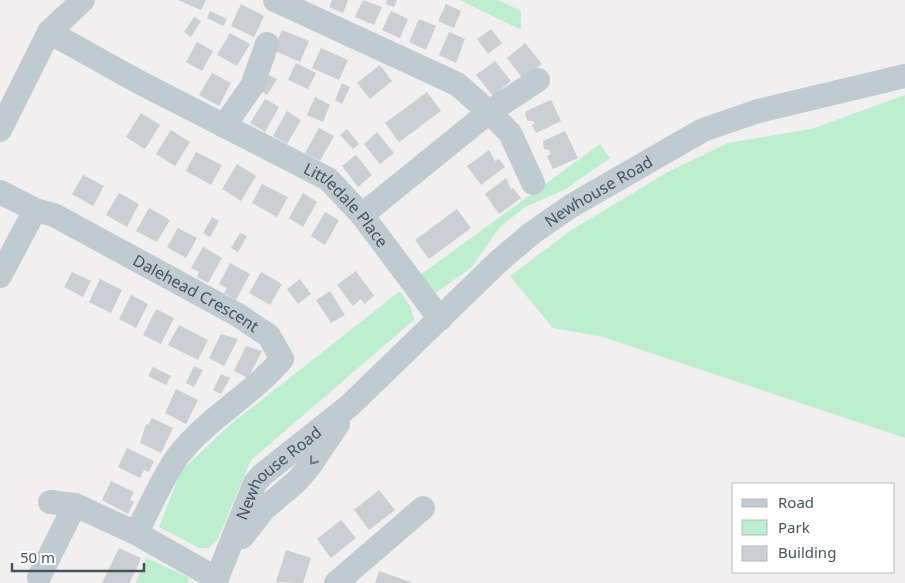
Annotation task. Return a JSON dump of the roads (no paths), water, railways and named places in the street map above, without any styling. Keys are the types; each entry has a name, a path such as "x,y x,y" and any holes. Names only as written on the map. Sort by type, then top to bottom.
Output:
{"street":[{"path":"0,130 49,32 83,0"},
{"path":"275,0 457,84 510,133 533,183"},
{"name":"Littledale Place","path":"49,32 328,180 362,215 440,319"},
{"path":"224,126 252,86 268,44"},
{"name":"Newhouse Road","path":"216,581 228,555 255,483 262,475 349,406 498,261 532,233 572,206 703,130 758,111 905,76"},
{"path":"362,215 489,112 538,80"},
{"name":"Dalehead Crescent","path":"0,192 35,210 54,215 238,315 269,336 282,359 268,375 200,434 178,456 136,533"},
{"path":"0,276 35,210"},
{"path":"50,502 75,505 136,533 216,581"},
{"path":"39,577 75,505"},
{"path":"336,583 423,508"}]}
